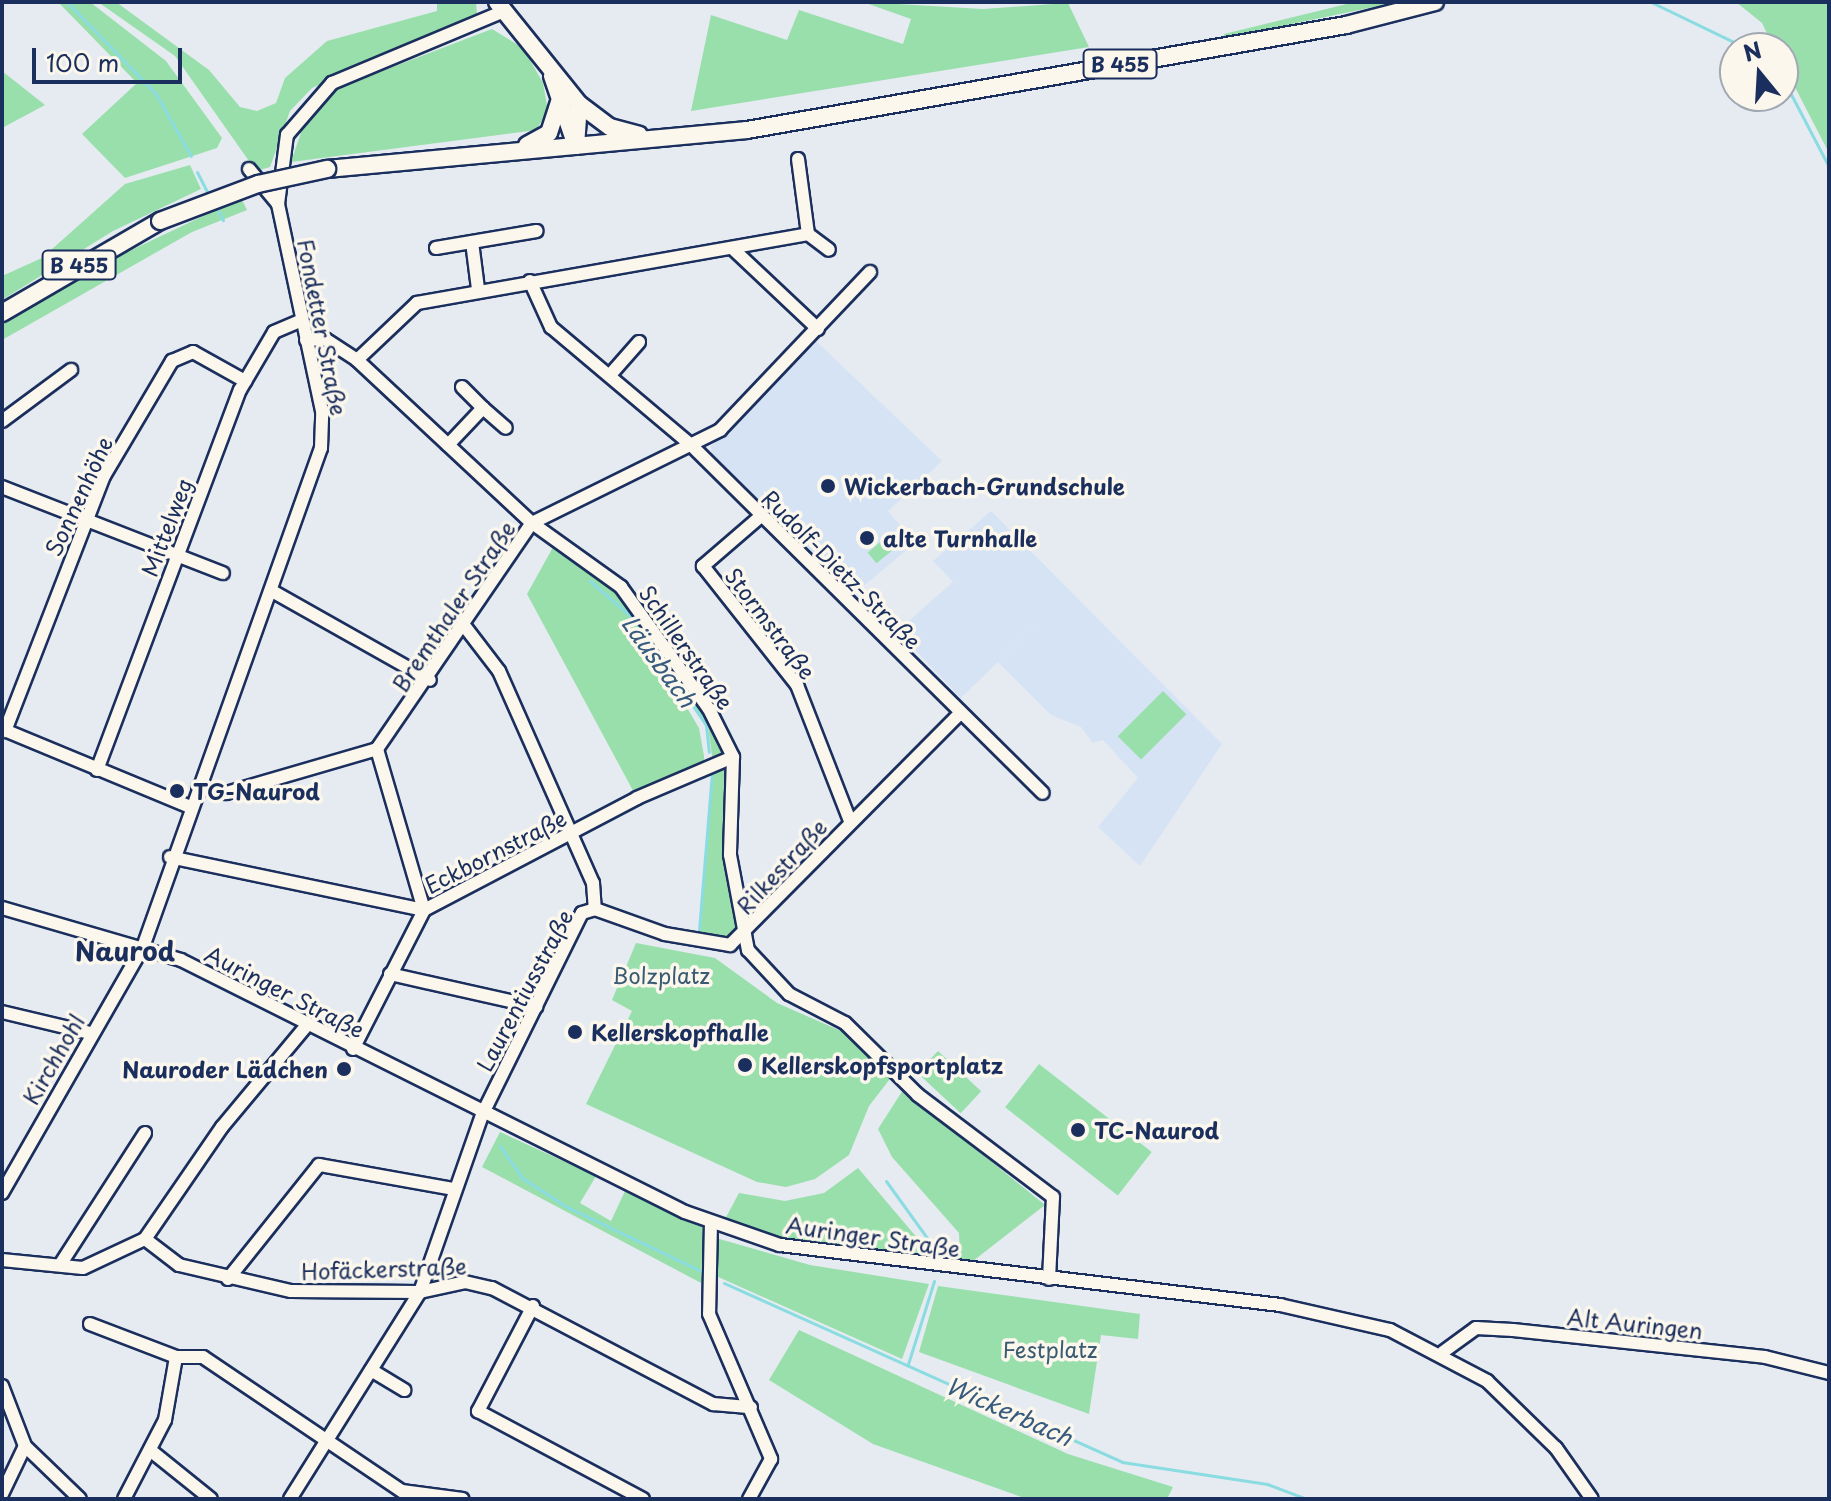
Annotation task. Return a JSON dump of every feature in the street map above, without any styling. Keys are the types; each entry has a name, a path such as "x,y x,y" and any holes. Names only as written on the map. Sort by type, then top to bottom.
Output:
{"main road":[{"name":"B 455","path":"2,313 160,221 258,184 327,169 502,150 656,139 803,121 1346,25 1435,2"},
{"path":"501,7 579,104 610,127 656,139"},
{"path":"544,60 576,146"},
{"path":"502,150 549,133 559,100"},
{"path":"576,146 579,104"}],"street":[{"name":"Fondetter Straße","path":"143,947 170,857 272,591 323,433 278,204 287,135 318,93 347,74 501,7"},
{"path":"798,159 808,234 829,250"},
{"path":"249,169 278,204"},
{"path":"436,248 537,231"},
{"path":"357,360 417,303 478,289 808,234"},
{"path":"472,242 478,289"},
{"path":"732,248 818,329"},
{"name":"Bremthaler Straße","path":"377,749 466,628 532,523 720,430 870,272"},
{"name":"Rudolf-Dietz-Straße","path":"530,281 551,327 690,444 959,714 1043,793"},
{"name":"Mittelweg","path":"97,770 245,381 274,332 302,320"},
{"name":"Schillerstraße","path":"306,340 332,341 357,360 532,523 621,587 709,709 733,757 730,855 747,913 745,934 748,950 789,994 845,1023 918,1095 1053,1197 1049,1279"},
{"path":"610,375 639,342"},
{"name":"Sonnenhöhe","path":"4,730 85,519 172,361 193,352 245,381"},
{"path":"2,421 71,370"},
{"path":"462,387 506,428"},
{"path":"448,445 483,408"},
{"path":"2,487 223,573"},
{"name":"Stormstraße","path":"761,516 703,566 797,685 850,821"},
{"path":"272,591 430,680"},
{"name":"Laurentiusstraße","path":"290,1499 420,1292 482,1115 582,913 595,909 573,834 499,671 466,628"},
{"name":"Rilkestraße","path":"595,909 676,936 730,945 745,934 850,821 959,714"},
{"path":"4,730 190,807"},
{"path":"198,787 226,793 377,749 424,910 353,1049"},
{"name":"Eckbornstraße","path":"170,857 424,910 733,757"},
{"name":"Auringer Straße","path":"2,908 143,947 307,1025 482,1115 711,1222 780,1245 1335,1313 1443,1352 1523,1411 1592,1499"},
{"name":"Kirchhohl","path":"2,1193 90,1033 143,947"},
{"path":"390,974 536,1007"},
{"path":"2,1012 90,1033"},
{"path":"2,1260 60,1265 113,1259 145,1239 185,1192 222,1127 307,1025"},
{"path":"60,1265 145,1133"},
{"path":"228,1279 319,1165 454,1189"},
{"path":"711,1222 709,1314 771,1459 749,1499"},
{"name":"Hofäckerstraße","path":"145,1239 167,1260 228,1279 291,1291 420,1292 465,1282 533,1306 713,1404 751,1407"},
{"path":"533,1306 478,1411 643,1499"},
{"path":"90,1324 176,1357 203,1357 330,1438 400,1495 462,1499"},
{"name":"Alt Auringen","path":"1443,1352 1476,1328 1513,1330 1765,1357 1829,1373"},
{"path":"124,1499 165,1420 176,1357"},
{"path":"371,1370 404,1390"},
{"path":"2,1386 25,1446 80,1499"},
{"path":"2,1494 25,1446"},
{"path":"150,1450 211,1499"}],"shaded area":[{"name":"Wickerbach-Grundschule","path":"816,341 942,461 888,511 915,543 849,598 712,456 711,446"},
{"path":"991,511 1222,744 1140,866 1098,827 1138,778 1103,740 1093,743 1081,727 1051,715 998,662 1065,596 961,698 897,631 953,582 933,561"}],"green space":[{"path":"58,2 90,2 166,61 222,138 217,148 125,178 82,134 137,83"},
{"path":"98,2 116,2 209,70 240,107 257,111 276,103 285,78 327,41 437,11 437,2 476,2 477,14 312,88 290,111 270,167 256,171 175,56"},
{"path":"863,2 983,9 1068,3 1089,47 691,111 711,15 787,40 799,10 903,44 911,19"},
{"path":"1355,2 1398,2 1224,38 1224,34"},
{"path":"1736,2 1829,2 1829,153 1799,95 1799,32 1766,32 1762,23"},
{"path":"492,29 523,48 543,83 548,111 536,130 291,162 306,118 330,91"},
{"path":"2,71 45,105 2,128"},
{"path":"190,165 201,189 113,231 2,300 2,276 42,258 125,184"},
{"path":"241,198 247,210 192,232 2,340 2,323 81,274"},
{"path":"894,531 903,542 876,563 868,552"},
{"path":"557,540 621,587 709,709 733,757 730,855 747,913 730,945 698,939 713,763 708,726 643,634 699,728 704,768 637,798 527,594"},
{"path":"1163,691 1186,714 1141,760 1118,736"},
{"name":"Kellerskopfsportplatz","path":"636,943 715,958 777,1003 857,1038 893,1075 869,1106 849,1155 815,1179 786,1187 757,1182 586,1104 632,1011 612,1000"},
{"path":"938,1051 981,1091 961,1113 918,1073"},
{"name":"TC-Naurod","path":"1039,1064 1152,1152 1118,1195 1005,1107"},
{"path":"903,1090 1045,1205 973,1261 960,1260 959,1233 892,1157 878,1129"},
{"path":"500,1132 596,1176 580,1203 611,1221 625,1191 708,1227 703,1284 482,1167"},
{"path":"858,1168 924,1246 923,1255 784,1239 724,1221 739,1193 785,1201 824,1193"},
{"path":"716,1238 810,1265 929,1284 902,1359 716,1276"},
{"name":"Festplatz","path":"938,1286 1140,1314 1138,1339 1101,1335 1089,1414 919,1352"},
{"path":"799,1330 1068,1454 1173,1487 1167,1499 1027,1499 873,1444 769,1380"}],"waterway":[{"name":"Läusbach","path":"67,2 156,94 191,156"},
{"path":"1651,2 1719,35"},
{"path":"1799,110 1829,167"},
{"path":"197,172 210,197"},
{"path":"216,207 223,220"},
{"name":"Läusbach","path":"590,581 634,619 706,725 709,752"},
{"name":"Läusbach","path":"699,930 712,772"},
{"name":"Wickerbach","path":"500,1146 522,1178 567,1207 703,1272"},
{"name":"Läusbach","path":"886,1181 940,1256"},
{"name":"Läusbach","path":"908,1364 934,1281"},
{"name":"Wickerbach","path":"724,1283 1122,1462 1267,1484 1307,1499"}],"place":[{"name":"Wickerbach-Grundschule","path":"828,486"},
{"name":"alte Turnhalle","path":"867,538"},
{"name":"TG-Naurod","path":"177,791"},
{"name":"Kellerskopfhalle","path":"575,1032"},
{"name":"Kellerskopfsportplatz","path":"745,1065"},
{"name":"Nauroder Lädchen","path":"344,1069"},
{"name":"TC-Naurod","path":"1078,1130"}],"district":[{"name":"Naurod","path":"125,951"}],"park label":[{"name":"Bolzplatz","path":"661,975"}]}
